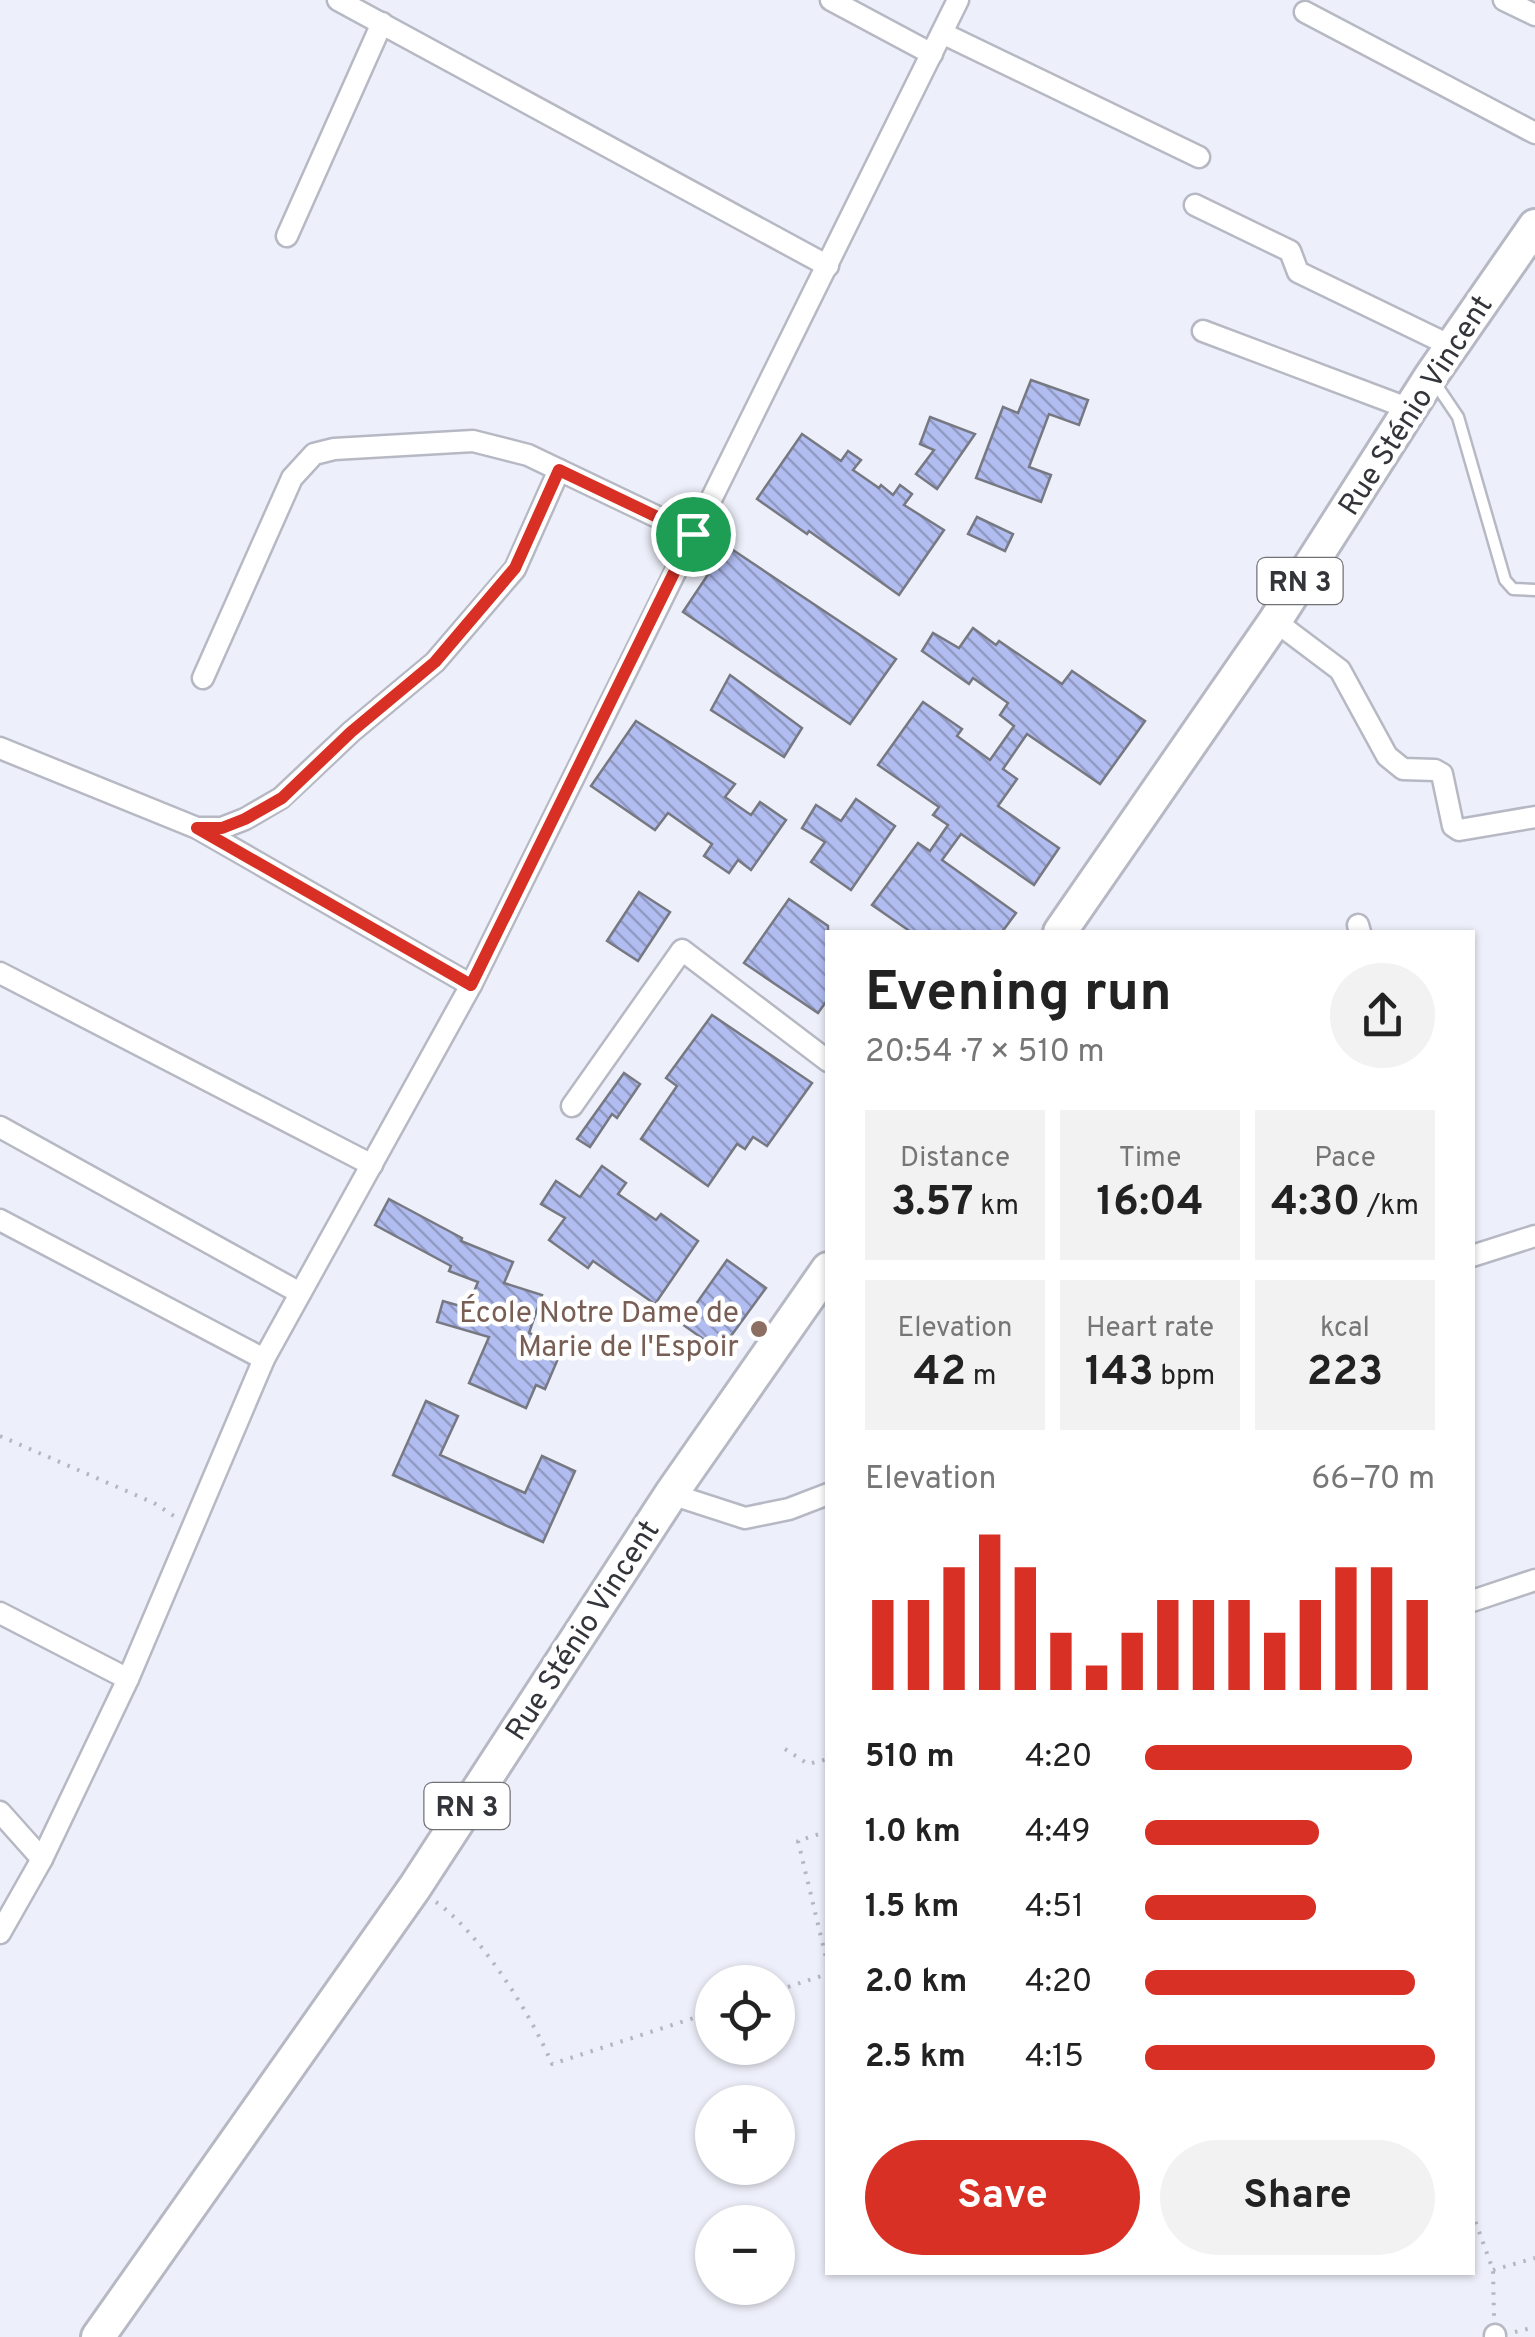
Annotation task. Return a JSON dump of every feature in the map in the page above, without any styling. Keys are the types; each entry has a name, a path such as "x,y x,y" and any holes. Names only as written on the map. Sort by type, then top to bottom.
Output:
{"main road":[{"name":"Rue Sténio Vincent","path":"1061,930 1275,621 1430,376 1535,226"},
{"name":"Rue Sténio Vincent","path":"98,2337 415,1887 671,1494 825,1273"}],"street":[{"path":"338,0 828,266"},
{"path":"831,0 932,54"},
{"path":"2,1928 42,1859 128,1679 264,1358 471,985 958,0"},
{"path":"1504,0 1535,15"},
{"path":"1306,12 1535,133"},
{"path":"287,236 382,23"},
{"path":"942,33 1199,157"},
{"path":"1195,205 1290,250 1298,272 1451,346"},
{"path":"1203,331 1410,409"},
{"path":"203,678 292,478 314,454 334,448 473,441 528,456 693,534"},
{"path":"197,828 222,828 282,798 351,732 435,662 515,568 559,470"},
{"path":"1275,621 1340,670 1387,756 1403,769 1435,770 1442,774 1453,826 1459,830 1535,817"},
{"path":"0,748 197,828 471,985"},
{"path":"572,1106 682,950 825,1059"},
{"path":"0,973 372,1166"},
{"path":"0,1127 300,1293"},
{"path":"0,1220 264,1358"},
{"path":"1475,1255 1535,1236"},
{"path":"671,1494 745,1518 788,1509 825,1495"},
{"path":"1475,1601 1535,1580"},
{"path":"0,1613 128,1679"},
{"path":"0,1812 42,1859"}],"lane":[{"path":"1430,376 1458,416 1505,580 1513,589 1535,590"}],"path":[{"path":"0,1436 154,1504 192,1527"},
{"path":"786,1750 808,1764 825,1760"},
{"path":"825,1832 798,1842 825,1954"},
{"path":"415,1887 460,1918 537,2030 552,2064 695,2018"},
{"path":"795,1983 825,1974"},
{"path":"1475,2220 1493,2270 1495,2336 1534,2328"},
{"path":"1493,2270 1535,2258"}],"building":[{"path":"1031,380 1088,400 1079,425 1049,414 1029,467 1051,475 1041,502 976,478 1003,407 1018,413"},
{"path":"930,417 975,434 937,489 916,474 934,450 920,444"},
{"path":"802,434 841,461 848,451 861,460 853,470 879,488 881,485 893,495 900,485 912,494 904,505 944,530 899,595 757,499"},
{"path":"977,517 1013,534 1005,551 968,534"},
{"path":"727,546 896,659 850,724 683,612"},
{"path":"973,628 1062,684 1072,671 1145,721 1100,784 1027,734 1003,769 1017,779 998,806 1059,848 1034,885 961,834 942,860 1016,913 1003,930 908,930 872,905 918,843 930,851 948,825 933,815 939,807 878,765 923,702 962,729 957,736 990,760 1014,726 1000,715 1008,703 973,678 969,684 922,651 933,633 959,648"},
{"path":"730,675 802,728 784,757 711,710"},
{"path":"636,721 735,784 725,797 751,815 760,802 786,820 751,870 738,860 729,873 704,856 712,844 668,813 655,830 591,786"},
{"path":"856,799 895,826 851,890 811,862 825,842 802,828 816,805 841,821"},
{"path":"639,892 670,912 638,961 607,941"},
{"path":"789,899 828,926 825,1003 818,1013 744,963"},
{"path":"712,1015 812,1083 767,1146 753,1137 745,1149 737,1144 708,1186 641,1139 677,1086 666,1078"},
{"path":"624,1073 640,1084 617,1118 612,1114 590,1147 577,1139"},
{"path":"602,1166 626,1183 618,1194 656,1220 661,1214 698,1241 655,1304 593,1261 588,1268 549,1240 565,1218 541,1204 556,1181 580,1197"},
{"path":"389,1199 462,1238 461,1241 513,1262 504,1283 542,1295 529,1333 563,1347 545,1389 536,1385 526,1408 469,1383 489,1337 437,1322 443,1301 467,1308 478,1282 449,1271 451,1266 375,1225"},
{"path":"727,1260 766,1288 720,1351 682,1324"},
{"path":"426,1401 458,1416 440,1455 525,1493 542,1456 575,1471 543,1542 393,1475"}],"place":[{"name":"École Notre Dame de Marie de l'Espoir","path":"759,1329"}],"route":[{"path":"559,470 693,534 471,985 197,828 222,828 282,798 351,732 435,662 515,568 559,470"}]}
